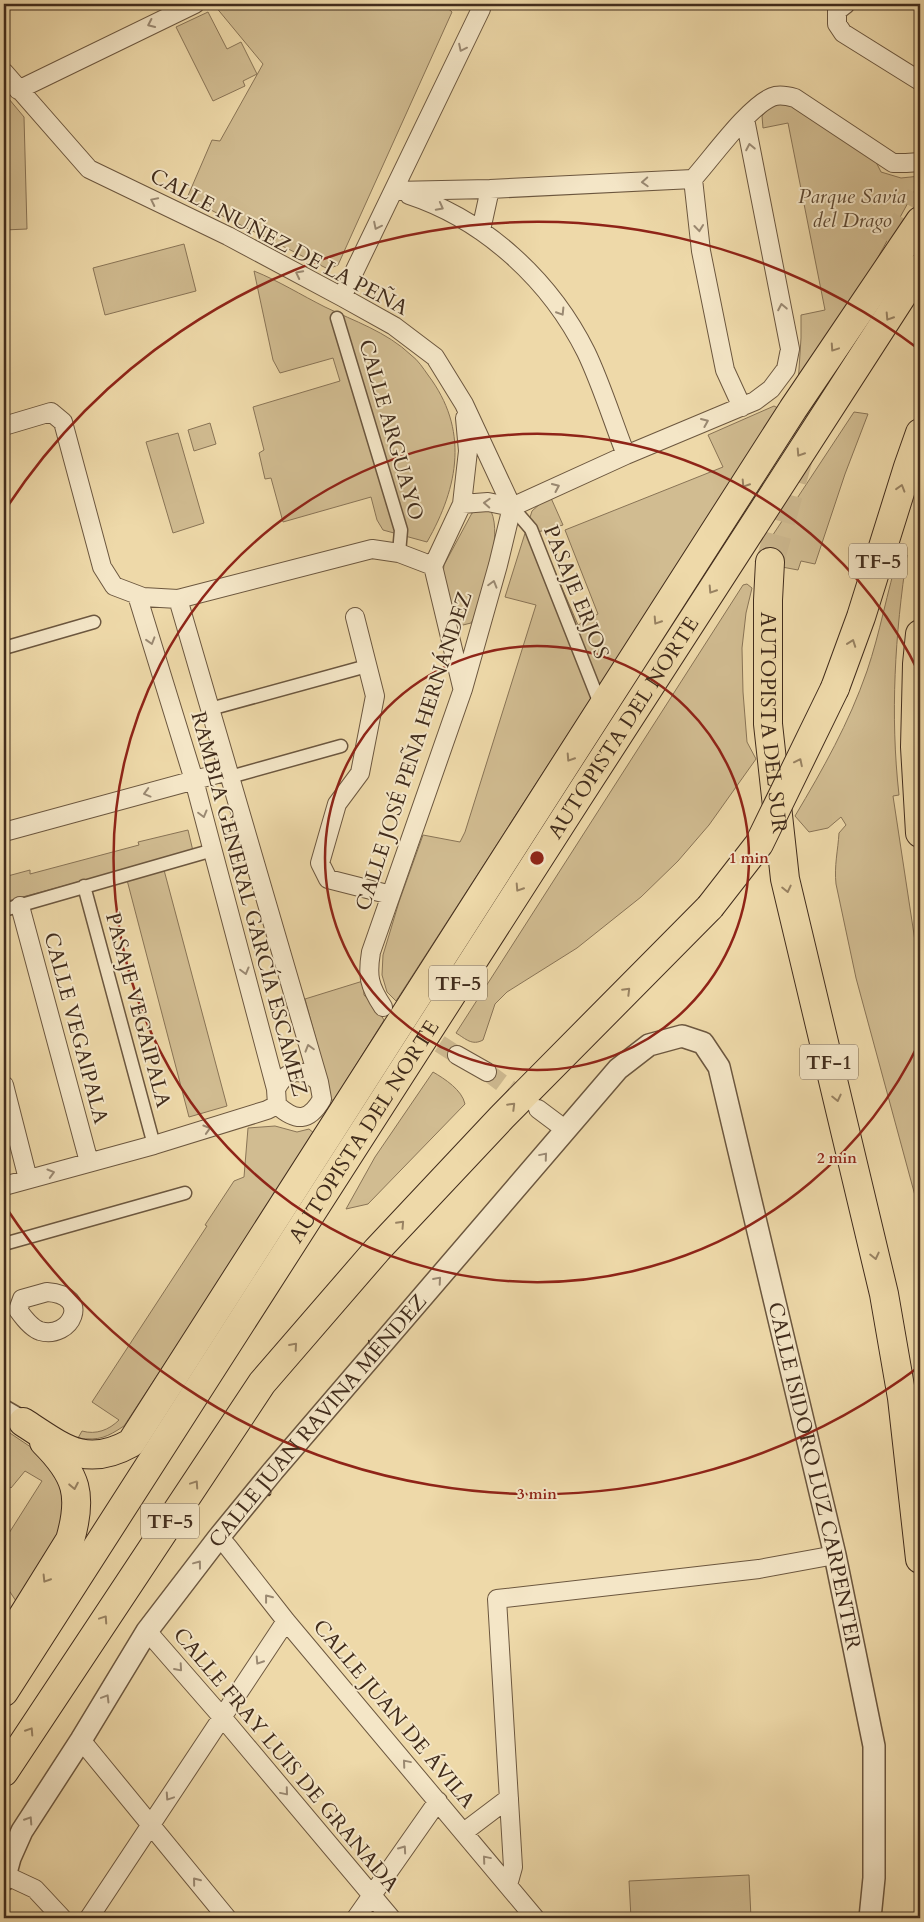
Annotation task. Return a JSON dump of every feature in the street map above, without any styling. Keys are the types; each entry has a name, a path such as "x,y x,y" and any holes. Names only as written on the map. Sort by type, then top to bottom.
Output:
{"highway":[{"path":"14,1416 52,1441 80,1454 95,1456 131,1443 793,409 920,221"},
{"name":"AUTOPISTA DEL NORTE","path":"4,1692 571,807 920,268"},
{"name":"TF-5","path":"4,1772 262,1383 377,1250 495,1124 710,908 759,844 834,688 861,617 920,433"},
{"name":"AUTOPISTA DEL SUR","path":"770,562 768,600 768,724 785,880 884,1294 902,1398 920,1559"},
{"path":"920,634 917,664 915,747 920,833"},
{"path":"4,1646 70,1540 75,1521 76,1504 72,1476 66,1467 55,1452 14,1416"},
{"path":"4,1668 22,1617"}],"street":[{"path":"18,90 195,4"},
{"path":"342,297 481,9 481,4"},
{"path":"846,4 837,11 837,24 843,33 920,81"},
{"name":"CALLE NUÑEZ DE LA PEÑA","path":"4,72 89,169 228,236 342,297 394,326 435,356 464,404 512,507"},
{"path":"394,190 490,189 693,179 745,119 761,104 774,96 786,95 795,98 893,162 906,164 920,162"},
{"path":"462,504 488,502 512,507 626,455 755,401 771,389 786,369 790,349 745,119"},
{"path":"693,179 701,251 725,370 742,407"},
{"path":"481,230 490,189"},
{"path":"394,190 434,204 481,230 525,267 554,301 586,352 626,455"},
{"name":"CALLE ARGUAYO","path":"337,318 401,530 399,553"},
{"path":"462,690 433,566 462,504 468,451 464,404"},
{"path":"4,426 51,412 63,422 102,567 114,586 143,597 178,599 372,549 399,553 433,566"},
{"name":"CALLE JOSÉ PEÑA HERNÁNDEZ","path":"383,1006 374,994 368,972 371,952 462,690 512,507"},
{"name":"PASAJE ERJOS","path":"512,507 531,529 597,696"},
{"name":"RAMBLA GENERAL GARCÍA ESCÁMEZ","path":"137,595 194,780 277,1097 288,1115 301,1118 315,1112 322,1100 319,1082 178,599"},
{"path":"355,617 375,696 360,773 337,804 320,863 328,879 391,895"},
{"path":"4,648 94,622"},
{"path":"448,626 462,632 479,630"},
{"path":"210,709 367,666"},
{"path":"4,832 194,780 229,774 341,746"},
{"path":"12,908 213,850"},
{"name":"PASAJE VEGAIPALA","path":"84,886 154,1145"},
{"name":"CALLE VEGAIPALA","path":"12,908 89,1162"},
{"name":"CALLE JUAN RAVINA MÉNDEZ","path":"4,1878 22,1830 81,1740 147,1631 218,1538 273,1471 618,1069 649,1045 682,1036 703,1043"},
{"name":"CALLE ISIDORO LUZ CARPENTER","path":"703,1043 719,1068 835,1555 874,1746 874,1878 870,1918"},
{"path":"457,1055 487,1072"},
{"path":"4,1186 154,1145 267,1110 277,1097 281,1079 295,1071 308,1073 319,1082"},
{"path":"4,1085 28,1179"},
{"path":"538,1109 566,1130"},
{"path":"4,1244 185,1194"},
{"name":"CALLE JUAN DE ÁVILA","path":"218,1538 228,1547 286,1621 535,1918"},
{"path":"508,1885 513,1867 497,1599 759,1569 835,1555"},
{"path":"89,1918 286,1621"},
{"name":"CALLE FRAY LUIS DE GRANADA","path":"147,1631 391,1918"},
{"path":"81,1740 227,1918"},
{"path":"464,1832 509,1798"},
{"path":"356,1918 438,1801"},
{"path":"4,1878 35,1889 62,1918"}],"green space":[{"path":"218,4 443,4 452,12 338,265 328,269 187,198 212,140 220,141 263,64 215,6"},
{"path":"208,12 227,49 241,42 257,74 243,81 245,86 213,101 176,27"},
{"path":"4,93 24,117 27,229 4,230"},
{"name":"Parque Savia del Drago","path":"780,102 794,105 874,158 881,172 901,178 920,176 920,181 855,299 798,385 801,315 825,310 788,123 763,128 762,116 770,107"},
{"path":"184,244 196,291 105,315 93,268"},
{"path":"254,271 392,340 414,357 441,395 450,416 455,458 446,500 427,542 383,530 377,520 371,497 283,522 271,478 265,479 259,453 264,450 253,407 340,381 333,358 280,373 273,360"},
{"path":"774,406 778,408 396,1001 387,992 382,975 383,955 399,902 423,835 460,842 465,832 536,605 505,597 532,511 541,503 551,498 563,525 538,532 578,625 598,614 565,530 723,467 708,435"},
{"path":"854,412 868,414 845,474 815,564 801,561 798,570 755,562"},
{"path":"210,423 216,444 194,451 188,430"},
{"path":"178,433 204,523 173,533 146,442"},
{"path":"481,510 491,511 495,535 493,549 487,578 475,616 471,623 463,625 455,620 443,574 444,565 472,513"},
{"path":"899,553 907,555 899,615 894,705 899,795 893,796 920,974 920,1214 856,978 836,884 839,833 846,825 841,817 828,828 809,832 795,816 835,745 860,690 876,642"},
{"path":"747,584 752,588 746,613 742,648 743,692 747,742 756,759 709,825 678,861 641,897 577,948 507,992 495,1004 483,1040 472,1042 456,1033 743,585"},
{"path":"188,830 193,851 4,902 4,877 30,870 30,874 139,845 138,842"},
{"path":"164,870 227,1106 189,1117 127,880"},
{"path":"363,981 364,995 384,1020 334,1100 330,1100 324,1069 305,999"},
{"path":"433,1072 457,1090 465,1104 368,1204 346,1209 375,1157"},
{"path":"275,1126 297,1132 309,1129 315,1134 124,1426 103,1437 92,1439 78,1438 82,1431 102,1431 119,1420 92,1402 207,1226 205,1225 234,1181 244,1177 248,1128"},
{"path":"4,1429 50,1460 65,1483 66,1521 16,1601 4,1583 4,1541 42,1481 25,1471 11,1488 4,1482"},
{"path":"749,1875 751,1918 631,1918 629,1881"}],"tunnel":[{"path":"892,244 920,196"},
{"path":"770,562 815,400 831,368"},
{"path":"417,1029 457,1055"},
{"path":"487,1072 529,1103"}]}
